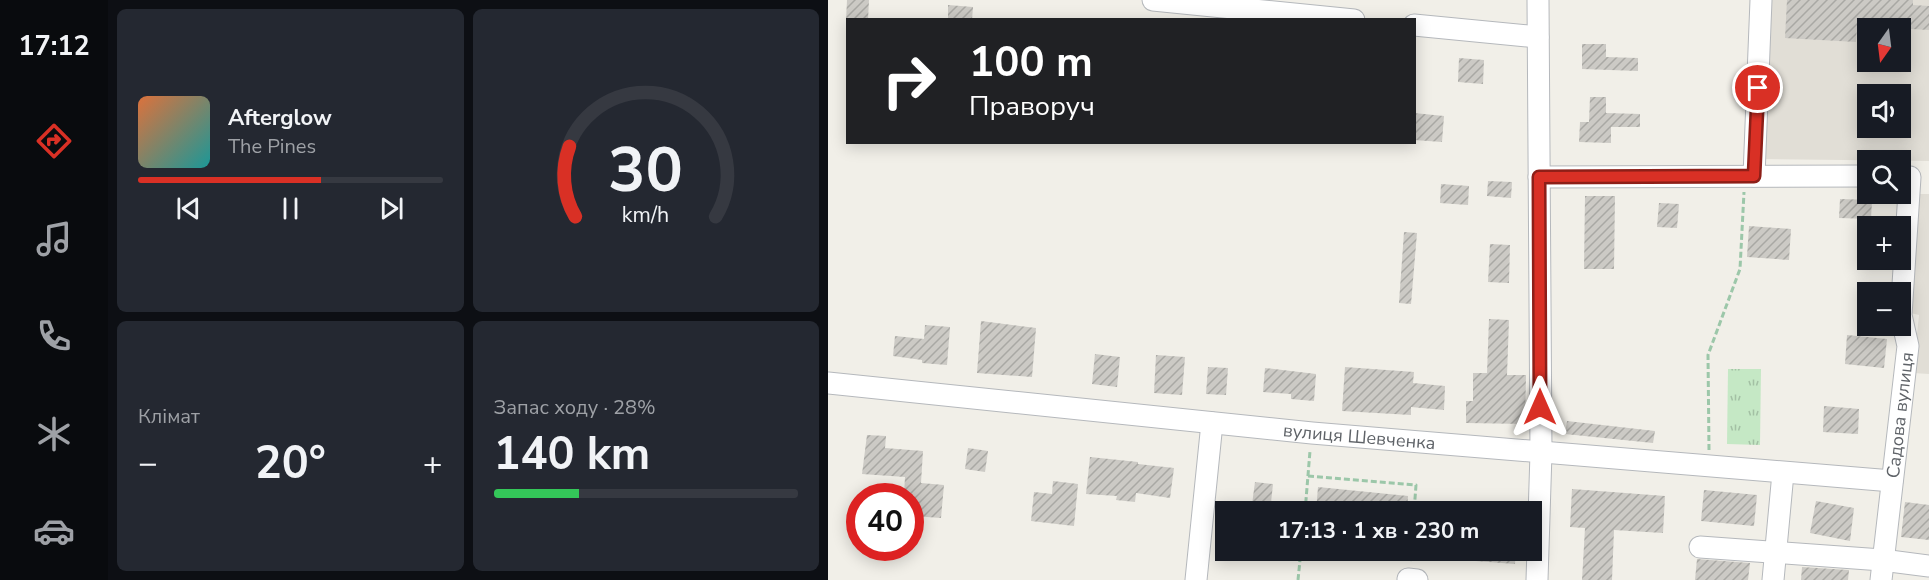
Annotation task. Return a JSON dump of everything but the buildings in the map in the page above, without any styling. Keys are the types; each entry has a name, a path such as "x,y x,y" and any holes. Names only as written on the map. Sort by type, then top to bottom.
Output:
{"street":[{"path":"1153,0 1199,2 1337,18"},
{"path":"1537,580 1541,453 1538,0"},
{"path":"1750,176 1761,0"},
{"path":"1416,25 1538,37"},
{"path":"1539,177 1857,176"},
{"name":"Садова вулиця","path":"1882,570 1908,346 1901,315 1913,177"},
{"name":"вулиця Шевченка","path":"828,383 1312,433 1892,481"},
{"path":"1196,580 1212,423"},
{"path":"1773,580 1783,472"},
{"path":"1700,547 1775,552 1882,570 1929,566"},
{"path":"1408,579 1417,580"}],"path":[{"path":"1709,467 1708,355 1740,269 1750,176"},
{"path":"1306,501 1312,433"},
{"path":"1308,476 1416,485 1415,501"},
{"path":"1298,580 1300,561"}],"shaded area":[{"path":"1770,0 1929,0 1929,161 1911,161 1911,150 1857,150 1857,160 1762,159"},
{"path":"1916,194 1929,194 1929,374 1913,373 1919,315 1911,313 1911,282 1909,282"}],"green space":[{"path":"1728,369 1761,369 1760,445 1727,444"}],"route":[{"path":"1540,407 1539,177 1754,176 1758,88"}]}
